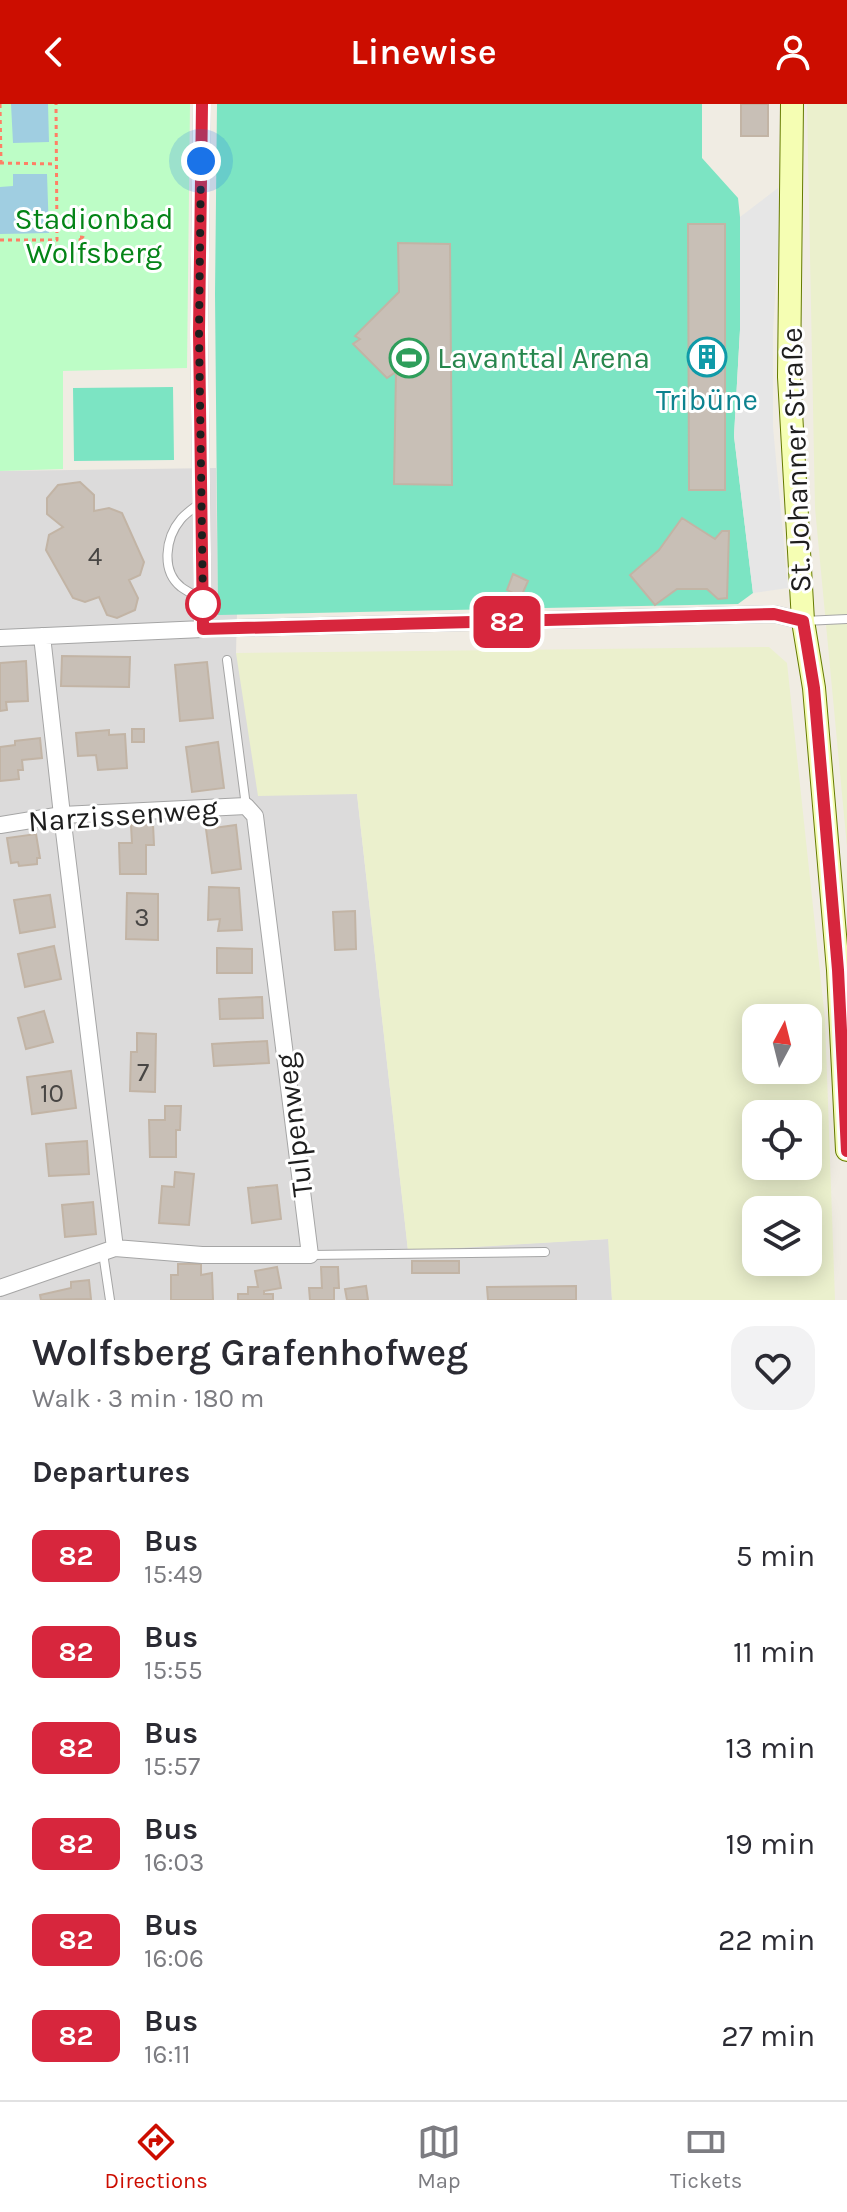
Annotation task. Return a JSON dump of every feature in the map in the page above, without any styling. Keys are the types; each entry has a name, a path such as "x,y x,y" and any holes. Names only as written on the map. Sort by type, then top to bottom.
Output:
{"street":[{"path":"202,104 199,332 203,629"},
{"name":"St. Johanner Straße","path":"792,104 789,377 803,621 814,688 838,970 847,1150"},
{"path":"0,638 203,629 774,614 803,621"},
{"path":"42,636 109,1250"},
{"name":"Narzissenweg","path":"0,825 62,815 246,806"},
{"name":"Tulpenweg","path":"246,806 255,816 310,1255"},
{"path":"0,1288 109,1250 202,1255 310,1255"}],"lane":[{"path":"201,503 182,518 172,532 167,568 180,586 203,600"},
{"path":"803,621 847,619"},
{"path":"227,660 246,806"},
{"path":"109,1250 110,1300"},
{"path":"310,1255 545,1252"}],"path":[{"path":"0,104 0,163 56,164"},
{"path":"0,240 57,240 56,104"}],"shaded area":[{"path":"778,188 780,221 773,331 773,427 788,588 753,593 734,436 740,330 740,217"},
{"path":"216,468 218,614 237,614 236,653 357,794 408,1250 609,1239 612,1300 0,1300 0,471"}],"green space":[{"name":"Stadionbad Wolfsberg","path":"0,104 190,104 187,368 63,371 63,469 0,471"},
{"name":"Lavanttal Arena","path":"217,104 702,104 702,158 738,198 740,217 740,330 734,436 753,593 738,604 218,615"},
{"path":"807,104 847,104 847,847 815,508"},
{"path":"173,387 174,460 74,461 73,388"},
{"path":"769,647 787,663 825,1019 835,1300 612,1300 608,1239 408,1251 357,794 258,796 236,653"}],"water":[{"path":"11,104 48,104 49,142 13,143"},
{"path":"13,174 47,174 49,233 0,234 0,187 13,186"}],"building":[{"path":"741,104 768,104 768,136 741,136"},
{"name":"Tribüne","path":"688,224 725,224 725,490 689,490"},
{"name":"Lavanttal Arena","path":"398,243 450,244 452,485 394,484 396,372 387,378 353,344 360,339 355,336 399,292"},
{"path":"80,482 94,495 94,511 109,508 122,513 144,562 140,575 129,580 138,598 135,610 117,618 107,615 99,597 85,602 73,598 46,550 49,535 63,527 47,514 47,498 58,485"},
{"path":"682,518 715,539 722,531 729,531 727,598 718,599 707,589 677,589 655,605 630,575 659,550"},
{"path":"513,574 528,581 521,597 507,590"},
{"path":"62,656 130,657 129,687 61,686"},
{"path":"26,661 28,701 6,702 7,710 0,711 0,663"},
{"path":"207,662 213,718 180,721 175,665"},
{"path":"132,729 144,729 144,742 132,742"},
{"path":"109,730 109,735 125,734 127,768 98,770 96,755 78,756 76,733"},
{"path":"40,738 42,758 22,760 23,770 18,770 19,779 0,781 0,747 15,745 15,741"},
{"path":"218,742 224,788 192,792 186,747"},
{"path":"153,824 154,845 146,845 146,874 120,874 119,843 132,843 131,825"},
{"path":"236,825 241,869 212,873 206,829"},
{"path":"36,834 40,858 37,858 37,864 19,866 18,862 11,863 7,838"},
{"path":"209,887 239,888 242,930 218,931 220,919 208,920"},
{"path":"127,893 158,894 158,940 126,939"},
{"path":"50,895 55,927 20,933 14,900"},
{"path":"355,911 356,949 335,950 333,912"},
{"path":"54,946 61,979 25,987 18,954"},
{"path":"217,948 252,949 252,973 217,973"},
{"path":"262,997 263,1018 220,1019 219,999"},
{"path":"44,1011 53,1042 26,1049 18,1018"},
{"path":"137,1033 156,1034 155,1092 130,1091 131,1052 137,1052"},
{"path":"267,1041 269,1063 214,1066 212,1044"},
{"path":"71,1071 76,1108 32,1114 27,1077"},
{"path":"165,1106 181,1106 180,1130 176,1130 176,1157 150,1157 149,1120 165,1120"},
{"path":"87,1141 89,1174 49,1176 46,1144"},
{"path":"175,1172 194,1174 189,1225 159,1223 162,1186 174,1187"},
{"path":"277,1185 281,1219 252,1223 248,1188"},
{"path":"93,1202 96,1234 65,1237 62,1205"},
{"path":"412,1261 459,1261 459,1273 412,1273"},
{"path":"178,1264 201,1264 201,1275 212,1273 213,1300 171,1300 171,1275 178,1275"},
{"path":"277,1267 281,1288 264,1291 264,1294 273,1294 273,1300 238,1300 238,1294 248,1294 248,1287 258,1287 255,1271"},
{"path":"321,1267 338,1267 339,1288 334,1288 334,1300 310,1300 309,1288 322,1288"},
{"path":"89,1280 91,1299 41,1300 40,1295 71,1288 71,1282"},
{"path":"366,1286 368,1300 347,1300 345,1289"},
{"path":"576,1286 576,1300 488,1300 487,1287"}],"bus line":[{"name":"82","path":"202,104 199,332 203,629 774,614 803,621 814,688 838,970 847,1151"}],"place":[{"name":"Tribüne","path":"707,357"},
{"name":"Lavanttal Arena","path":"409,358"}],"route":[{"path":"201,161 199,332 203,604"}]}
